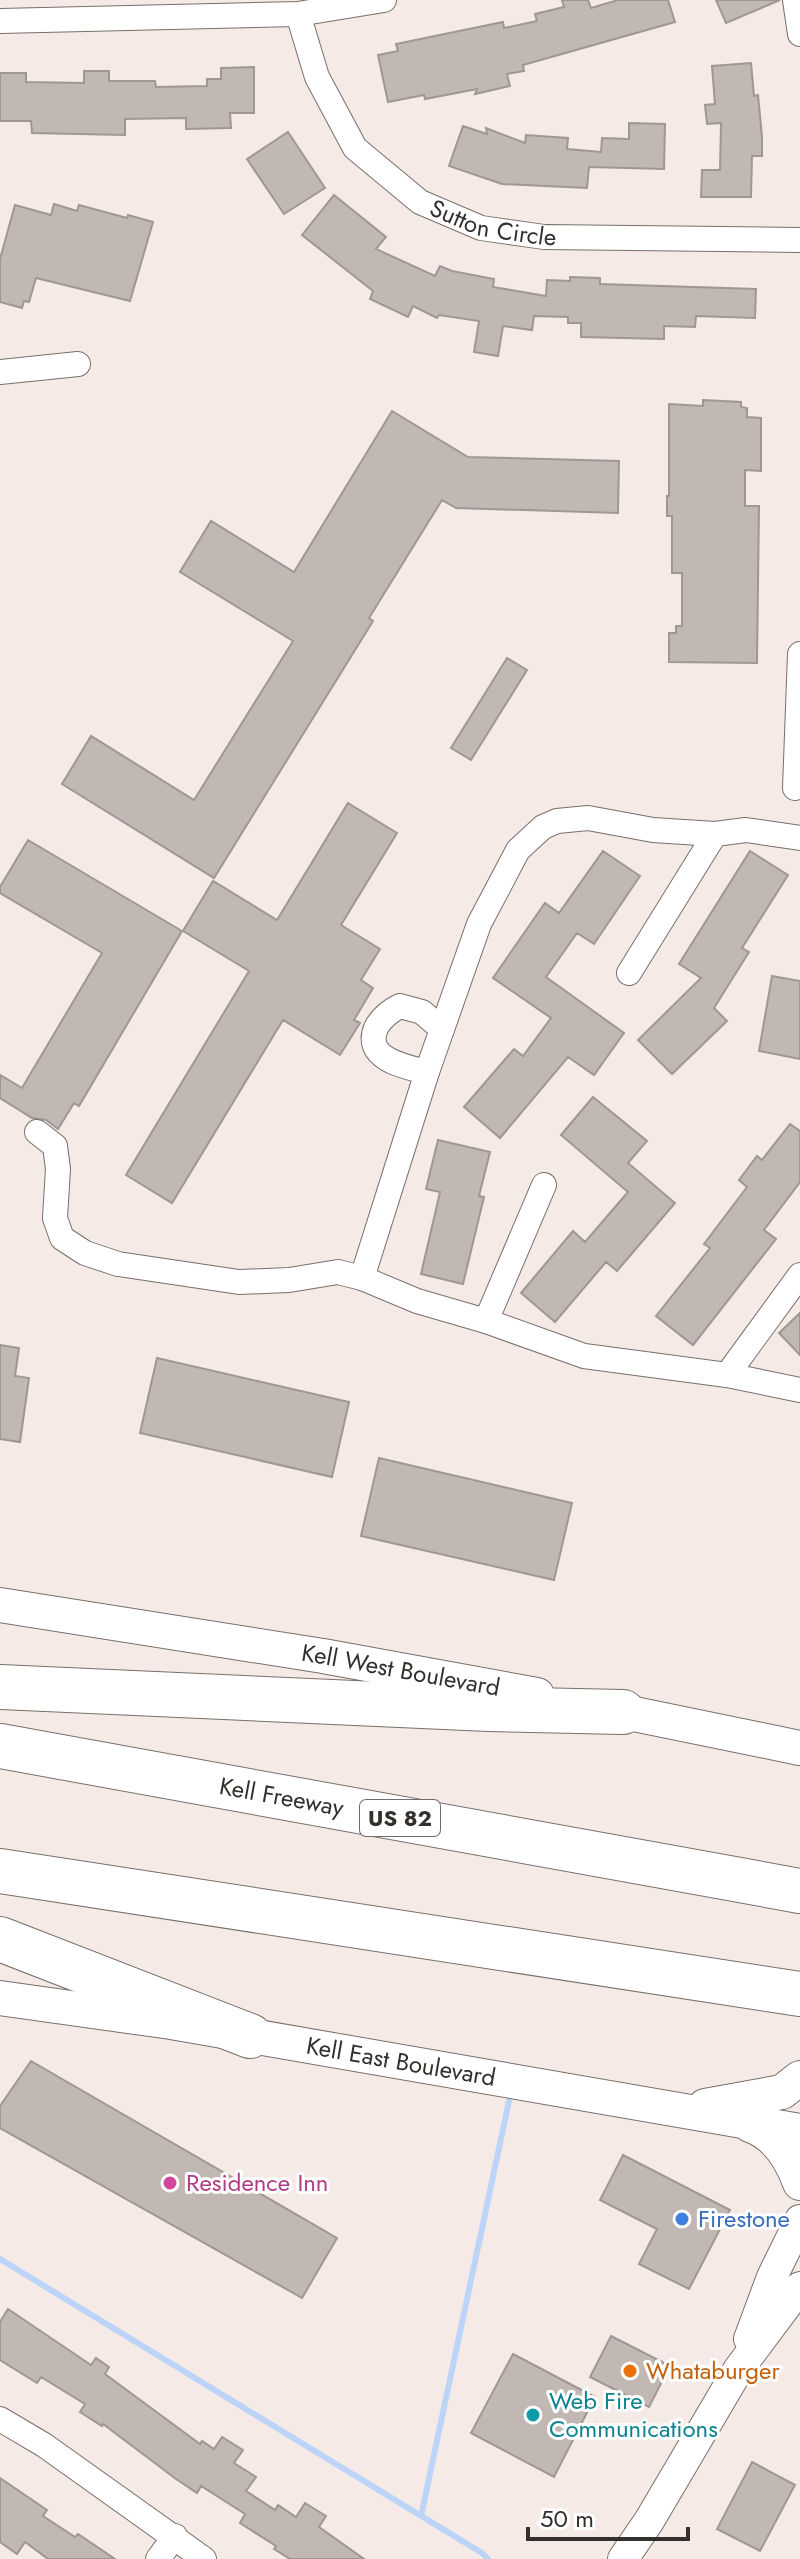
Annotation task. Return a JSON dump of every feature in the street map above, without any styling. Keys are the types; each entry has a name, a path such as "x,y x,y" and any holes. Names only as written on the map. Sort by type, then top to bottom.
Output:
{"highway":[{"path":"0,1687 623,1712"},
{"name":"Kell Freeway","path":"0,1746 800,1891"},
{"path":"0,1871 800,1994"},
{"path":"0,1939 250,2036"}],"main road":[{"name":"Kell West Boulevard","path":"0,1605 308,1653 800,1748"},
{"name":"Kell East Boulevard","path":"0,1998 250,2036 800,2131"},
{"path":"681,2110 782,2092 800,2078"},
{"path":"734,2119 758,2128 779,2144 794,2164 800,2183"}],"street":[{"path":"0,21 298,14 384,0"},
{"path":"795,0 800,34"},
{"name":"Sutton Circle","path":"298,14 317,77 355,148 420,202 481,228 544,237 800,240"},
{"path":"0,372 78,364"},
{"path":"795,788 800,654"},
{"path":"362,1278 427,1072 479,924 518,850 543,827 557,821 588,818 653,830 715,834 746,830 800,838"},
{"path":"629,973 715,834"},
{"path":"427,1072 405,1067 379,1053 374,1044 375,1032 390,1011 400,1006 430,1017 442,1029"},
{"path":"37,1132 55,1146 58,1169 55,1218 62,1238 85,1253 118,1264 239,1282 289,1280 338,1272 584,1356 727,1375 800,1390"},
{"path":"486,1321 544,1185"},
{"path":"727,1375 800,1275"},
{"path":"738,2370 772,2277 800,2220"},
{"path":"623,2559 649,2521 738,2370 799,2290"},
{"path":"0,2419 44,2445 204,2559"},
{"path":"158,2559 175,2536"}],"building":[{"path":"562,0 588,0 591,8 618,0 668,0 675,22 523,65 524,71 507,74 510,86 475,94 477,89 388,102 378,55 398,51 396,44 503,22 504,28 537,21 535,14 564,7"},
{"path":"716,0 780,0 726,23"},
{"path":"751,63 754,96 758,95 762,156 752,156 751,197 701,197 702,170 720,170 721,123 707,124 705,105 715,104 712,66"},
{"path":"254,67 254,113 230,113 231,128 186,129 186,118 125,119 125,135 32,133 31,121 0,121 0,73 26,73 26,82 84,83 84,71 109,71 109,81 155,81 156,87 207,86 207,79 221,79 221,68"},
{"path":"629,123 665,124 664,169 589,167 587,188 502,184 449,166 463,126 487,134 486,128 525,143 526,135 568,138 567,149 601,152 602,138 629,139"},
{"path":"288,132 325,188 284,214 247,159"},
{"path":"334,195 386,237 376,249 435,276 440,266 494,279 493,287 546,296 547,280 570,281 570,277 600,278 600,284 756,289 755,318 696,316 695,327 664,326 664,339 581,337 581,323 568,323 568,317 534,316 532,330 503,326 498,356 474,352 479,321 439,315 437,318 413,306 408,317 370,299 373,291 302,235"},
{"path":"54,204 77,211 79,205 153,222 130,301 36,278 29,302 24,301 22,308 0,302 0,259 15,205 51,215"},
{"path":"703,400 741,402 741,407 747,408 747,417 761,418 761,471 745,470 745,506 759,506 757,663 669,662 669,633 676,633 676,626 682,626 682,573 672,573 672,516 667,516 669,404 703,406"},
{"path":"392,411 468,457 619,461 618,513 456,508 442,500 369,618 373,621 214,878 62,784 91,736 194,800 293,641 180,572 211,521 294,572"},
{"path":"507,658 527,670 471,760 451,748"},
{"path":"348,803 397,833 341,925 380,949 361,980 373,988 354,1020 360,1023 340,1055 283,1020 172,1203 126,1175 249,971 183,931 213,881 277,920"},
{"path":"28,840 182,931 79,1106 74,1103 58,1129 46,1120 32,1118 0,1098 0,1075 22,1088 102,953 0,893 0,887"},
{"path":"603,851 640,876 594,944 577,933 546,977 624,1033 594,1075 568,1057 500,1138 464,1107 514,1049 523,1056 551,1018 493,978 545,903 559,913"},
{"path":"750,851 788,875 742,948 749,952 714,1008 727,1021 672,1074 638,1040 701,978 679,964"},
{"path":"772,976 800,981 800,1059 759,1051"},
{"path":"593,1097 647,1141 628,1163 675,1203 617,1271 606,1262 555,1322 521,1293 573,1231 585,1242 628,1192 561,1135"},
{"path":"790,1124 800,1131 800,1182 764,1230 776,1239 693,1345 656,1316 710,1248 704,1244 747,1187 739,1180 757,1156 762,1160"},
{"path":"438,1140 490,1152 479,1196 484,1197 463,1284 421,1274 440,1192 426,1189"},
{"path":"800,1313 800,1355 779,1333"},
{"path":"0,1345 19,1348 15,1376 29,1378 20,1442 0,1439"},
{"path":"157,1358 349,1402 332,1477 140,1433"},
{"path":"379,1458 572,1503 554,1580 361,1536"},
{"name":"Residence Inn","path":"31,2061 337,2238 302,2298 0,2128 0,2106"},
{"name":"Firestone","path":"623,2155 730,2210 689,2289 639,2264 657,2229 600,2200"},
{"path":"8,2309 91,2365 96,2358 109,2367 105,2374 200,2444 202,2441 214,2449 222,2437 243,2450 234,2463 256,2477 246,2491 275,2510 278,2505 296,2517 305,2503 326,2516 319,2527 364,2559 290,2559 240,2523 245,2514 201,2486 197,2493 103,2424 80,2412 85,2404 41,2377 37,2383 0,2360 0,2322"},
{"name":"Whataburger","path":"611,2336 670,2366 649,2407 590,2377"},
{"name":"Web Fire Communications","path":"513,2354 595,2397 554,2477 471,2433"},
{"path":"752,2462 795,2485 760,2551 717,2529"},
{"path":"0,2478 47,2510 43,2516 75,2537 78,2534 115,2559 48,2559 25,2542 17,2554 0,2542"}],"waterway":[{"path":"421,2516 509,2101"},
{"path":"0,2259 488,2559"}],"place":[{"name":"Residence Inn","path":"170,2183"},
{"name":"Firestone","path":"682,2219"},
{"name":"Whataburger","path":"630,2371"},
{"name":"Web Fire Communications","path":"533,2415"}]}
